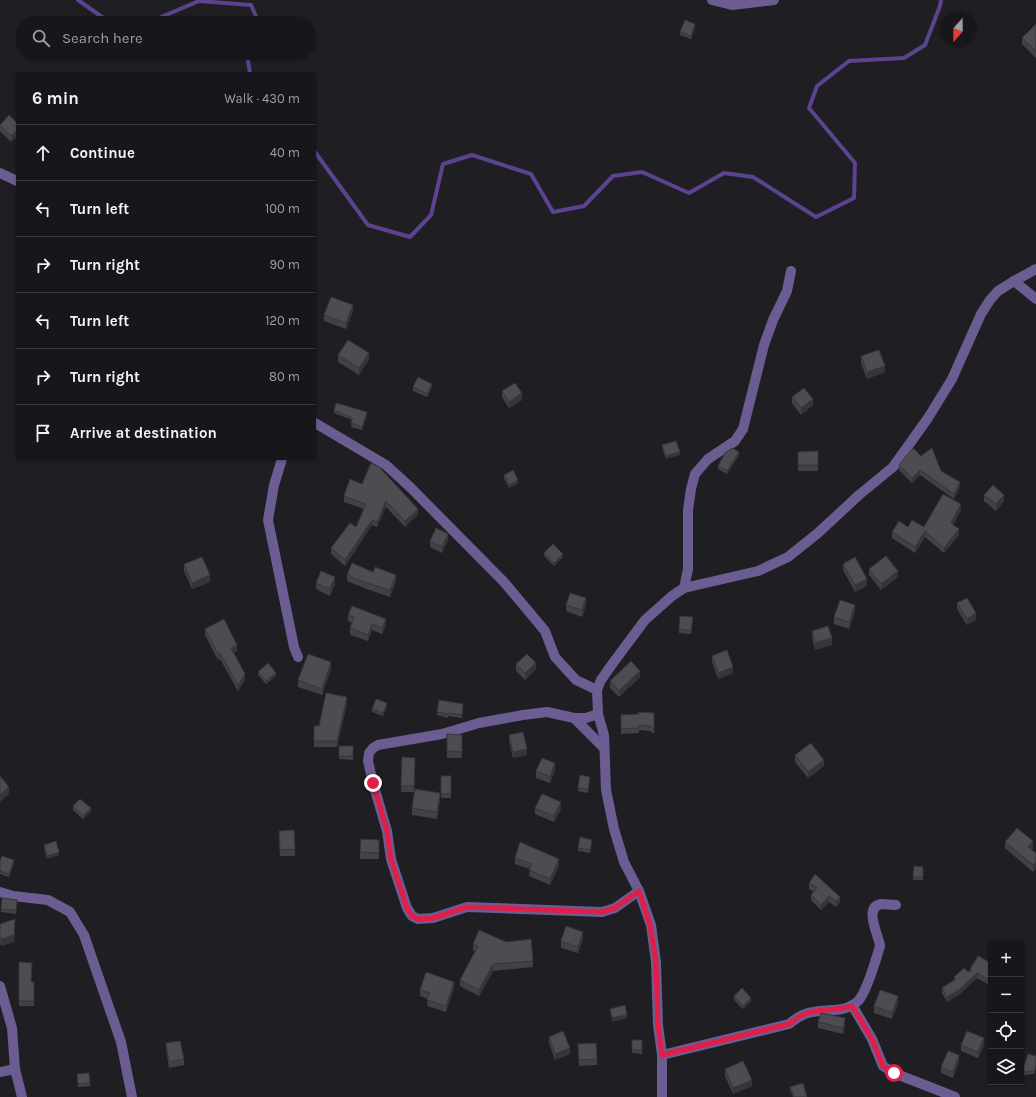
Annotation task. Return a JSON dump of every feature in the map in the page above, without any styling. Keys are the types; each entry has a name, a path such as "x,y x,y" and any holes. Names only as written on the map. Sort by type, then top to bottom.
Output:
{"street":[{"path":"712,0 732,5 774,0"},
{"path":"0,172 16,180"},
{"path":"662,1097 662,1055 658,1025 656,962 650,925 639,891 624,862 614,829 606,790 604,735 598,714 597,690 601,680 646,620 672,596 684,588 758,572 788,557 818,533 859,495 893,467 928,418 952,379 981,314 990,300 998,291 1036,269"},
{"path":"684,588 688,569 688,510 695,474 708,459 735,441 743,429 764,345 773,320 787,291 791,271"},
{"path":"1014,281 1036,299"},
{"path":"316,424 386,465 410,487 504,582 545,631 555,657 576,680 597,690"},
{"path":"282,460 274,484 268,520 294,647 298,657"},
{"path":"598,714 586,718 574,718 547,712 523,715 479,723 442,734 378,744 370,753 368,761 373,783 387,831 391,859 407,908 412,916 418,919 433,918 467,907 602,912 615,908 639,891"},
{"path":"574,718 604,748"},
{"path":"0,892 48,900 70,912 84,935 121,1042 132,1097"},
{"path":"662,1055 789,1024 806,1013 852,1006 859,1000 864,991 880,946 872,919 873,909 882,904 896,906"},
{"path":"0,986 12,1028 15,1069 22,1097"},
{"path":"852,1006 872,1039 883,1066 894,1073 955,1097"},
{"path":"0,1072 15,1069"}],"building":[{"path":"685,20 695,24 691,36 680,32"},
{"path":"1036,24 1036,51 1022,38"},
{"path":"9,115 16,122 16,131 11,136 0,125"},
{"path":"331,297 353,305 346,323 324,315"},
{"path":"348,340 369,353 359,368 338,355"},
{"path":"879,350 885,366 867,372 861,356"},
{"path":"418,377 432,384 427,394 413,387"},
{"path":"515,383 522,393 509,402 502,391"},
{"path":"804,388 813,399 801,408 792,397"},
{"path":"336,403 367,412 362,427 351,423 352,418 334,410"},
{"path":"676,441 680,452 666,456 662,445"},
{"path":"732,448 739,452 727,471 718,466 725,453"},
{"path":"913,448 921,456 932,448 941,471 960,482 954,494 920,470 912,478 899,465"},
{"path":"818,451 818,465 798,465 798,452"},
{"path":"371,463 379,467 418,509 405,521 386,501 377,522 372,520 345,560 331,548 350,523 356,527 366,504 344,496 350,479 362,484"},
{"path":"513,470 518,480 509,485 504,475"},
{"path":"993,485 1004,495 996,504 984,495"},
{"path":"943,494 961,504 951,523 959,529 944,548 925,531 915,547 892,532 899,521 908,527 912,520 924,527"},
{"path":"436,528 448,534 442,547 430,541"},
{"path":"553,544 563,554 554,563 544,553"},
{"path":"886,556 898,571 881,584 869,569"},
{"path":"202,557 210,575 192,583 184,564"},
{"path":"855,557 867,579 855,585 843,564"},
{"path":"352,563 373,572 375,567 396,575 390,590 347,575"},
{"path":"321,571 335,577 330,589 316,583"},
{"path":"570,593 586,598 582,610 566,605"},
{"path":"967,598 976,613 967,619 957,603"},
{"path":"840,600 855,605 849,622 834,617"},
{"path":"352,606 386,619 382,628 372,624 368,635 350,628 354,617 348,615"},
{"path":"680,616 693,617 691,631 679,629"},
{"path":"224,619 237,645 231,648 245,674 238,685 220,653 218,654 205,629"},
{"path":"828,626 832,638 815,643 812,631"},
{"path":"727,650 733,667 718,673 712,656"},
{"path":"308,654 331,662 322,689 298,680"},
{"path":"527,654 536,663 525,673 516,664"},
{"path":"631,661 640,671 619,691 610,681"},
{"path":"268,663 276,673 266,681 258,672"},
{"path":"326,693 347,697 337,741 314,741 314,726 319,726"},
{"path":"376,699 387,703 383,713 372,709"},
{"path":"439,700 463,704 462,715 437,712"},
{"path":"638,712 654,713 654,729 650,726 639,725 639,728 621,729 621,715 639,714"},
{"path":"523,732 527,749 513,752 509,735"},
{"path":"447,734 462,735 462,752 447,751"},
{"path":"811,743 824,760 808,772 795,755"},
{"path":"339,746 353,746 353,756 339,756"},
{"path":"402,757 415,758 414,786 401,786"},
{"path":"542,758 555,763 550,777 536,771"},
{"path":"580,775 590,777 588,789 578,788"},
{"path":"0,776 9,787 0,795"},
{"path":"441,776 451,776 451,794 441,794"},
{"path":"415,789 440,793 437,812 412,808"},
{"path":"542,794 561,802 554,816 535,808"},
{"path":"80,799 91,808 83,816 73,806"},
{"path":"1017,828 1033,841 1028,847 1036,853 1036,862 1033,865 1005,842"},
{"path":"294,830 295,849 280,850 279,831"},
{"path":"580,837 592,840 590,850 578,848"},
{"path":"361,839 379,840 379,853 360,852"},
{"path":"56,841 59,852 47,856 44,845"},
{"path":"520,842 559,859 550,879 529,870 532,864 515,858"},
{"path":"2,856 14,860 9,874 0,871 0,861"},
{"path":"914,866 923,867 923,877 913,877"},
{"path":"815,874 840,897 836,901 829,896 821,905 811,895 817,888 809,883"},
{"path":"2,898 17,900 16,910 1,909"},
{"path":"15,919 14,935 1,939 0,924"},
{"path":"566,926 583,932 578,947 561,941"},
{"path":"479,930 506,942 531,939 533,961 493,964 479,990 460,980 478,946 473,944"},
{"path":"978,956 988,961 988,979 977,973 960,989 947,997 942,988 956,979 954,977 964,968 968,972 972,970 970,969"},
{"path":"19,962 32,963 31,982 34,982 34,1001 19,1001"},
{"path":"426,972 454,982 446,1006 427,1000 430,993 420,990"},
{"path":"742,988 751,998 743,1006 734,996"},
{"path":"880,990 898,996 892,1013 874,1006"},
{"path":"625,1005 627,1015 612,1018 610,1009"},
{"path":"821,1013 845,1018 843,1028 818,1022"},
{"path":"563,1031 570,1048 555,1054 549,1037"},
{"path":"967,1031 984,1038 978,1052 961,1045"},
{"path":"632,1040 642,1040 642,1050 632,1050"},
{"path":"180,1041 184,1059 169,1062 166,1043"},
{"path":"596,1043 597,1059 579,1060 578,1044"},
{"path":"948,1051 959,1055 953,1072 941,1067"},
{"path":"1028,1054 1036,1056 1034,1071 1024,1072 1024,1066"},
{"path":"743,1061 752,1080 733,1088 725,1069"},
{"path":"89,1073 90,1083 78,1084 77,1074"},
{"path":"803,1083 807,1097 794,1097 790,1087"}],"waterway":[{"path":"78,0 101,16"},
{"path":"316,153 368,225 410,237 431,215 443,164 472,155 531,174 553,212 584,206 613,176 642,172 689,193 724,173 753,177 816,217 854,198 855,163 809,108 817,86 849,61 904,58 925,45 941,0"},
{"path":"164,16 199,1 251,5 256,16"},
{"path":"248,60 250,72"}],"route":[{"path":"373,783 387,831 391,859 407,908 412,916 418,919 433,918 467,907 602,912 615,908 639,891 650,925 656,962 658,1025 662,1055 789,1024 806,1013 852,1006 872,1039 883,1066 894,1073"}]}
